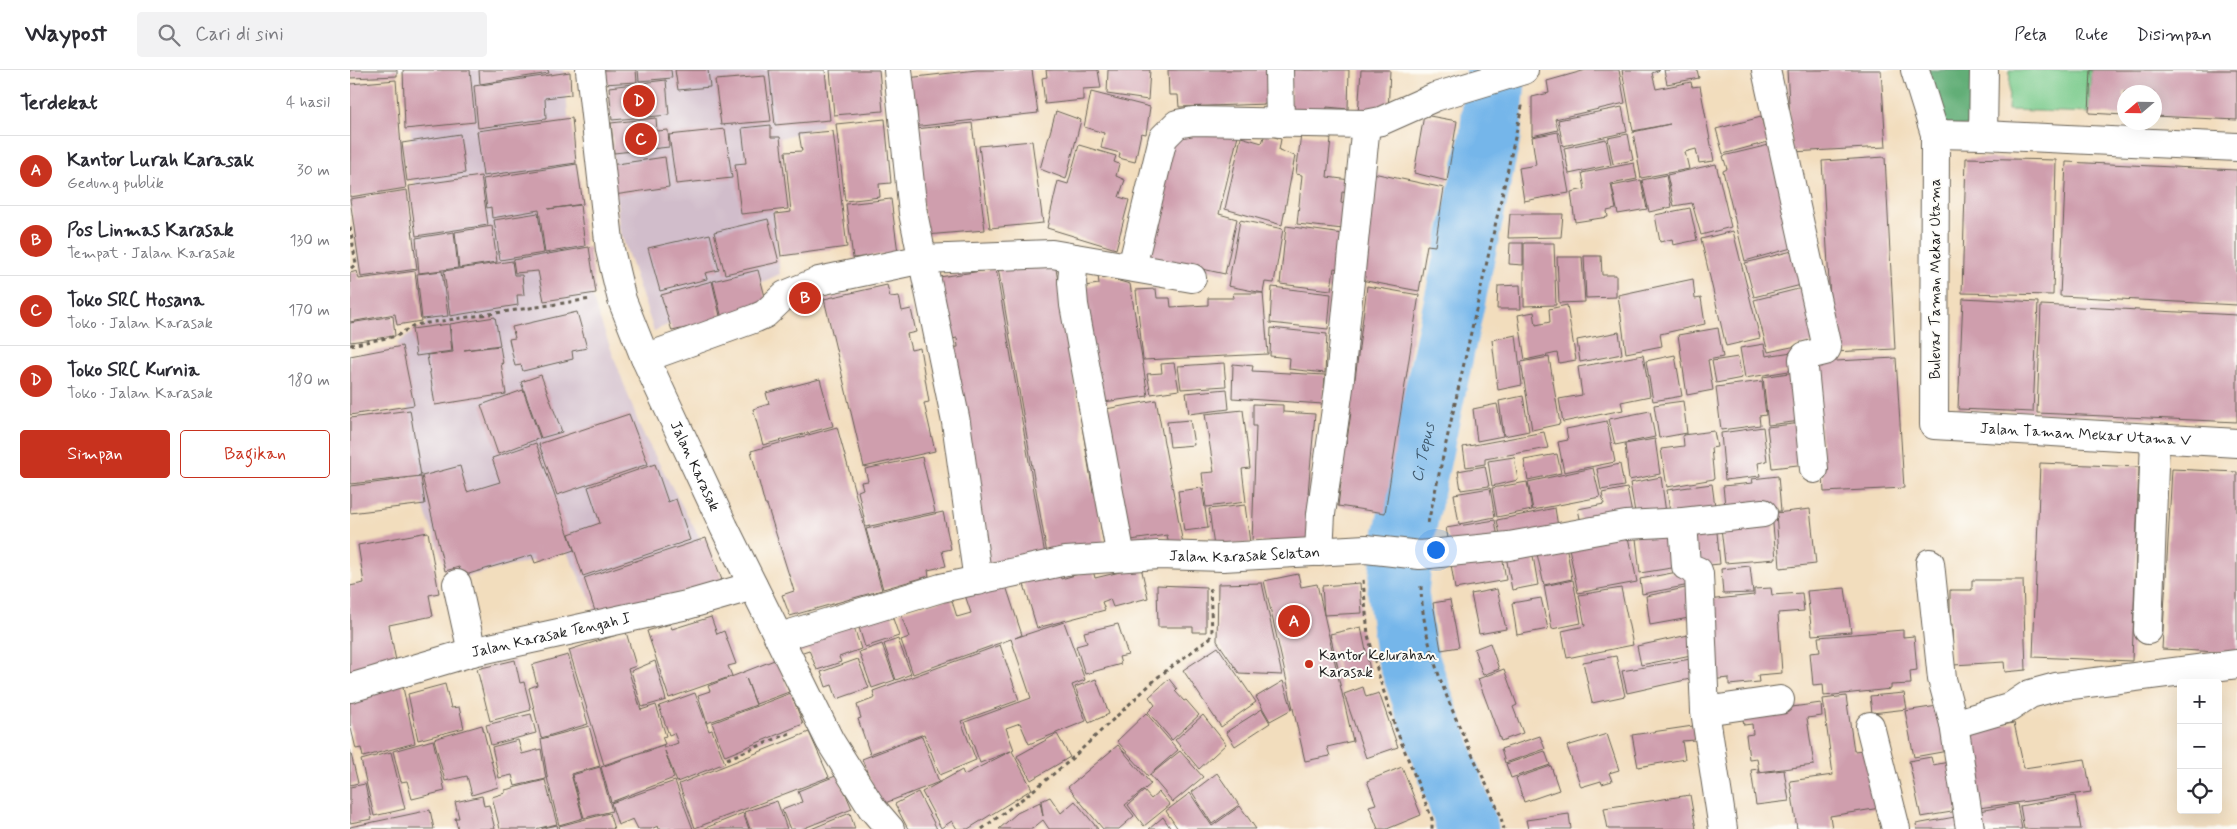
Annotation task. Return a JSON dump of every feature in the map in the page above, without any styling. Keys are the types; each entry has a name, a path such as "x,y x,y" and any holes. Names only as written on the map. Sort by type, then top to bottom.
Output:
{"street":[{"name":"Jalan Karasak","path":"590,70 610,250 621,295 645,358 753,586 830,740 867,800 890,829"},
{"path":"898,70 913,213 956,422 978,581"},
{"path":"1279,70 1280,123"},
{"path":"1132,267 1163,138 1176,124 1193,121 1366,124 1381,121 1435,97 1467,78 1523,70"},
{"path":"1766,70 1827,348 1825,351 1804,356 1803,359 1814,469"},
{"name":"Bulevar Taman Mekar Utama","path":"1916,70 1935,134 1934,425"},
{"path":"1983,135 1984,70"},
{"name":"Jalan Karasak Selatan","path":"780,637 932,591 1066,561 1159,555 1209,557 1319,552 1321,514 1340,379 1366,124"},
{"path":"1935,134 2237,147"},
{"path":"645,358 756,318 765,314 785,296 819,281 923,259 1052,254 1192,278"},
{"path":"1074,258 1072,282 1074,305 1121,557"},
{"name":"Jalan Taman Mekar Utama V","path":"1934,425 2237,443"},
{"path":"2148,630 2155,439"},
{"path":"1319,552 1363,549 1414,555 1510,546 1626,525 1683,522 1763,513"},
{"path":"1683,522 1686,566 1698,572 1705,711 1723,829"},
{"path":"1930,563 1942,679 1954,724 1970,829"},
{"path":"458,584 472,652"},
{"name":"Jalan Karasak Tengah I","path":"350,688 472,652 688,605 753,586"},
{"path":"1954,724 2008,708 2030,694 2056,687 2237,664"},
{"path":"1705,711 1780,700"},
{"path":"1870,726 1896,829"}],"path":[{"path":"1504,829 1500,814 1449,702 1431,650 1414,555 1524,99"},
{"path":"350,227 356,264 350,269"},
{"path":"350,345 397,336 414,325 621,295"},
{"path":"1363,549 1368,635 1396,729 1432,819 1432,829"},
{"path":"982,829 1068,763 1158,677 1210,638 1212,631 1209,557"},
{"path":"727,759 821,721"}],"shaded area":[{"path":"406,70 564,70 580,250 596,309 641,430 715,566 590,598 567,553 451,580 424,509 397,343 426,324 420,289"},
{"path":"607,70 819,70 822,126 767,142 780,274 654,331 619,228"}],"green space":[{"path":"1923,70 1976,70 1975,127 1941,125"},
{"path":"2010,70 2091,70 2089,113 2008,110"}],"building":[{"path":"350,70 397,70 397,76 350,78"},
{"path":"403,70 470,70 475,122 405,129"},
{"path":"479,70 548,70 549,73 480,84"},
{"path":"602,70 636,70 637,82 603,84"},
{"path":"638,70 671,70 672,78 639,81"},
{"path":"675,70 708,70 710,87 678,90"},
{"path":"769,70 825,70 830,120 775,125"},
{"path":"830,70 879,70 883,111 834,115"},
{"path":"977,70 1032,70 1038,113 912,127 907,78"},
{"path":"1046,70 1098,70 1101,88 1083,89 1083,100 1045,104 1042,78 1047,77"},
{"path":"1108,70 1150,70 1148,100 1107,94"},
{"path":"1168,70 1267,70 1268,104 1179,107 1178,95 1169,95"},
{"path":"1291,70 1349,70 1348,109 1327,107 1326,114 1290,110"},
{"path":"1361,70 1390,70 1388,113 1358,115"},
{"path":"1586,70 1619,70 1625,103 1555,119 1558,130 1532,136 1532,97 1549,93 1547,81"},
{"path":"1622,70 1660,70 1652,73 1656,89 1691,82 1692,87 1700,86 1714,161 1699,163 1696,149 1685,152 1689,169 1641,178 1633,132 1670,124 1633,131"},
{"path":"1664,70 1697,70 1699,78 1667,84"},
{"path":"1787,70 1881,70 1886,147 1792,152"},
{"path":"2091,70 2237,70 2237,120 2162,116 2162,85 2117,85 2117,115 2089,113"},
{"path":"570,72 571,95 545,98 546,119 478,128 474,86"},
{"path":"765,76 771,121 721,125 715,80"},
{"path":"396,80 406,188 350,197 350,84"},
{"path":"666,80 669,115 612,120 609,87"},
{"path":"1091,92 1150,107 1146,134 1141,133 1135,162 1119,158 1120,153 1101,148 1104,133 1084,127"},
{"path":"1622,107 1627,132 1563,146 1558,120"},
{"path":"1056,111 1081,120 1066,179 1040,169"},
{"path":"1424,115 1457,121 1447,181 1414,173"},
{"path":"1761,117 1768,142 1723,154 1716,129"},
{"path":"572,118 576,163 483,176 477,131"},
{"path":"656,118 657,131 668,130 669,147 614,153 611,123"},
{"path":"885,119 891,183 879,184 880,197 845,201 836,124"},
{"path":"972,123 985,230 926,235 915,129"},
{"path":"771,125 771,137 780,137 788,209 741,214 735,164 746,163 742,128"},
{"path":"725,129 732,178 676,184 669,135"},
{"path":"833,131 847,247 781,256 775,214 791,212 785,152 802,151 799,134"},
{"path":"1239,131 1219,214 1237,219 1225,274 1148,257 1172,136"},
{"path":"1558,132 1569,193 1524,201 1519,168 1536,165 1532,137"},
{"path":"460,134 465,173 407,181 402,143"},
{"path":"1265,134 1281,139 1279,150 1295,156 1282,225 1225,209 1241,137 1262,143"},
{"path":"1301,134 1331,138 1327,177 1350,180 1349,193 1342,192 1341,203 1345,204 1343,229 1297,224 1302,175 1296,174"},
{"path":"1628,134 1633,160 1613,164 1608,138"},
{"path":"1606,139 1611,165 1569,174 1564,148"},
{"path":"1032,141 1043,223 990,228 979,146"},
{"path":"1079,145 1116,156 1114,162 1119,164 1116,176 1125,180 1119,197 1129,200 1116,249 1047,228 1058,181 1068,184"},
{"path":"1769,145 1795,247 1745,261 1723,171 1727,169 1723,156"},
{"path":"665,157 669,187 614,195 610,165"},
{"path":"1885,157 1895,349 1833,352 1822,161"},
{"path":"1966,158 2056,160 2053,295 1962,293"},
{"path":"2066,162 2237,170 2237,305 2060,296"},
{"path":"1634,163 1637,179 1611,184 1616,209 1607,211 1608,217 1575,222 1571,192 1585,189 1582,173"},
{"path":"577,164 583,204 548,209 580,205 585,246 545,253 539,210 492,218 491,207 487,208 483,179"},
{"path":"1716,164 1731,227 1701,235 1692,203 1674,206 1667,175"},
{"path":"1373,173 1444,188 1435,246 1427,245 1419,291 1361,280"},
{"path":"1666,175 1672,207 1649,212 1642,180"},
{"path":"481,176 488,225 416,236 409,186"},
{"path":"1641,180 1647,209 1618,214 1612,186"},
{"path":"407,190 417,269 361,277 350,199"},
{"path":"891,199 898,253 853,258 846,204"},
{"path":"1690,208 1697,240 1673,245 1672,239 1660,242 1655,215"},
{"path":"538,213 544,253 500,260 494,220"},
{"path":"1510,214 1563,214 1561,237 1508,238"},
{"path":"768,219 779,262 725,274 714,232"},
{"path":"1240,220 1283,229 1274,283 1265,282 1263,293 1228,286"},
{"path":"492,226 497,262 459,268 455,232"},
{"path":"1286,226 1343,234 1340,269 1334,268 1331,290 1280,284"},
{"path":"1733,231 1760,338 1726,346 1701,239"},
{"path":"454,232 458,268 419,273 416,238"},
{"path":"710,234 719,270 705,273 707,279 660,291 648,248"},
{"path":"1510,243 1523,243 1523,265 1509,264"},
{"path":"1524,243 1554,243 1556,305 1524,306"},
{"path":"589,247 596,293 544,301 538,271 515,273 513,260"},
{"path":"1796,250 1805,284 1754,297 1745,263"},
{"path":"1584,256 1601,256 1602,275 1616,275 1616,297 1586,298"},
{"path":"1557,257 1582,257 1585,302 1559,303"},
{"path":"512,261 514,275 522,275 524,295 517,295 518,305 450,316 444,271"},
{"path":"1055,263 1093,492 1095,492 1104,545 1047,554 998,268"},
{"path":"996,269 1045,555 983,564 943,349 958,347 957,338 942,341 932,278"},
{"path":"758,270 768,308 722,319 713,281"},
{"path":"357,271 359,279 415,271 421,321 397,325 395,314 350,322 350,273"},
{"path":"442,271 448,316 422,319 417,274"},
{"path":"1098,275 1130,284 1148,396 1096,403 1077,287 1099,284"},
{"path":"1693,279 1695,299 1701,298 1705,324 1660,334 1662,346 1626,353 1618,295"},
{"path":"712,281 721,320 672,331 661,295"},
{"path":"887,285 890,297 899,296 902,311 911,309 916,332 907,334 911,350 920,348 929,402 924,403 935,451 864,467 824,299"},
{"path":"1520,285 1521,309 1497,309 1498,286"},
{"path":"1367,286 1419,295 1385,513 1338,506 1341,482 1336,482 1340,446 1346,447 1351,412 1344,411 1348,377 1355,379"},
{"path":"1272,287 1331,294 1328,329 1270,323"},
{"path":"1806,287 1820,341 1768,352 1754,300"},
{"path":"813,289 816,302 797,307 794,294"},
{"path":"1156,289 1157,298 1170,298 1171,307 1208,305 1208,298 1234,298 1233,293 1263,293 1268,354 1143,360 1136,290"},
{"path":"1963,298 2038,302 2033,412 1958,409"},
{"path":"1567,305 1576,360 1559,363 1557,353 1525,360 1518,315 1534,312 1536,325 1550,322 1549,309"},
{"path":"2041,305 2237,315 2237,422 2037,413"},
{"path":"577,312 587,348 572,351 573,359 523,371 521,365 515,366 509,339 515,338 512,327"},
{"path":"393,316 395,336 350,342 350,323"},
{"path":"495,317 500,345 464,350 500,346 506,394 435,405 427,355 453,352 450,324"},
{"path":"449,324 452,351 416,356 412,329"},
{"path":"1271,328 1327,334 1325,373 1289,369 1290,358 1270,356"},
{"path":"1718,328 1723,357 1708,360 1713,390 1687,395 1678,335"},
{"path":"1619,332 1622,354 1580,362 1577,340"},
{"path":"1516,335 1522,385 1498,390 1492,340"},
{"path":"1764,344 1766,356 1792,352 1795,370 1745,378 1740,348"},
{"path":"402,346 414,405 350,415 350,356"},
{"path":"1643,355 1650,396 1621,402 1623,410 1563,422 1559,399 1582,395 1578,367"},
{"path":"1675,355 1682,396 1653,401 1646,361"},
{"path":"1549,357 1560,424 1532,430 1521,362"},
{"path":"1738,357 1742,378 1716,383 1712,361"},
{"path":"1896,358 1904,488 1824,492 1816,362"},
{"path":"1174,363 1179,390 1151,394 1147,374 1162,373 1161,364"},
{"path":"1224,363 1226,386 1181,389 1178,366"},
{"path":"1233,364 1253,366 1252,371 1325,375 1323,404 1232,398"},
{"path":"1795,372 1801,421 1768,425 1763,377"},
{"path":"541,375 562,432 541,438 521,382"},
{"path":"820,379 833,426 763,445 753,409 769,404 766,393"},
{"path":"1762,381 1766,415 1759,416 1760,425 1721,430 1716,387"},
{"path":"1227,389 1229,409 1189,414 1186,393"},
{"path":"523,390 540,438 498,454 481,405"},
{"path":"1523,396 1529,431 1504,436 1499,401"},
{"path":"1156,400 1183,544 1169,546 1167,535 1131,540 1100,410"},
{"path":"1683,401 1687,433 1659,438 1654,405"},
{"path":"1253,404 1283,405 1283,412 1315,414 1308,493 1314,493 1309,542 1252,542 1256,426 1253,426"},
{"path":"1497,404 1503,436 1477,441 1473,409"},
{"path":"410,410 421,476 350,484 350,418"},
{"path":"1243,410 1250,468 1242,469 1246,502 1206,507 1202,473 1214,472 1205,414"},
{"path":"1650,411 1655,437 1615,445 1609,419"},
{"path":"629,414 648,464 557,495 539,444"},
{"path":"1190,420 1194,445 1170,447 1167,422"},
{"path":"1607,421 1615,462 1564,472 1558,442 1568,440 1566,429"},
{"path":"1802,423 1806,464 1772,468 1767,427"},
{"path":"837,427 882,590 790,616 782,595 794,591 767,505 765,505 751,451"},
{"path":"1763,427 1767,461 1758,463 1760,476 1725,480 1721,433"},
{"path":"1714,431 1717,447 1711,448 1714,479 1667,487 1661,449 1684,446 1683,435"},
{"path":"1544,432 1548,448 1485,459 1485,464 1466,467 1463,447"},
{"path":"1655,439 1660,474 1629,480 1625,444"},
{"path":"536,443 574,550 535,563 532,555 462,576 459,567 445,571 422,476 460,466 467,492 500,482 492,458"},
{"path":"1557,454 1561,473 1528,480 1524,460"},
{"path":"922,457 935,512 866,527 858,491 863,489 861,482 868,481 865,469"},
{"path":"1514,457 1518,480 1492,486 1488,461"},
{"path":"2040,463 2139,467 2132,661 2033,657"},
{"path":"655,464 668,502 676,499 690,540 583,576 569,534 600,523 588,487"},
{"path":"1620,464 1624,486 1601,490 1597,469"},
{"path":"1485,466 1489,486 1461,490 1458,471"},
{"path":"1593,468 1600,497 1533,510 1528,482"},
{"path":"2172,469 2237,472 2237,653 2162,649"},
{"path":"1778,476 1781,511 1726,515 1723,486 1753,483 1752,479"},
{"path":"421,477 425,504 350,513 350,486"},
{"path":"1661,477 1667,520 1637,524 1630,483"},
{"path":"1527,482 1532,510 1497,517 1492,488"},
{"path":"1712,484 1716,514 1671,520 1667,490"},
{"path":"1202,488 1208,528 1184,531 1178,491"},
{"path":"1490,488 1495,517 1459,524 1454,494"},
{"path":"1627,488 1633,519 1582,528 1578,509 1604,504 1602,493"},
{"path":"1245,505 1250,543 1214,547 1209,509"},
{"path":"1555,508 1559,533 1502,544 1497,520"},
{"path":"1810,509 1816,564 1780,568 1776,513"},
{"path":"943,512 951,549 942,551 946,566 928,570 929,576 883,589 866,529"},
{"path":"1772,513 1776,559 1725,563 1720,519"},
{"path":"1495,520 1499,544 1451,552 1446,528"},
{"path":"1716,522 1720,564 1689,567 1686,526"},
{"path":"1626,527 1637,582 1578,593 1567,538"},
{"path":"1681,528 1684,566 1640,573 1635,530"},
{"path":"428,532 439,593 429,595 433,616 389,625 397,666 350,677 350,586 364,583 358,545"},
{"path":"706,538 722,580 597,617 584,578"},
{"path":"1565,539 1572,579 1544,585 1535,545"},
{"path":"1531,544 1538,585 1512,590 1505,550"},
{"path":"1501,549 1506,580 1455,589 1450,558"},
{"path":"1750,566 1753,593 1723,594 1721,569"},
{"path":"1141,567 1148,598 1113,607 1110,599 1102,602 1105,610 1037,628 1023,581 1059,571 1061,579 1093,570 1095,578"},
{"path":"1688,570 1695,584 1642,594 1640,579"},
{"name":"Kantor Kelurahan Karasak","path":"1298,574 1301,587 1317,584 1353,741 1327,747 1330,756 1305,761 1264,581"},
{"path":"1573,580 1581,623 1552,629 1544,586"},
{"path":"1972,580 2023,580 2026,670 2005,672 2004,662 1953,665 1950,590 1972,590"},
{"path":"1005,583 1022,635 1015,638 1064,622 1085,680 1072,685 1086,721 1029,744 1020,723 1006,728 1014,750 1012,751 1032,789 968,829 957,829 952,821 941,828 922,792 962,770 964,775 1011,751 980,763 965,722 1031,698 1011,639 913,674 901,640 909,637 900,612 951,598 957,617 971,613 965,595"},
{"path":"1262,583 1282,675 1239,673 1217,641 1218,584"},
{"path":"1360,583 1362,613 1324,615 1322,586"},
{"path":"1157,585 1206,587 1206,632 1193,632 1193,627 1158,627"},
{"path":"1695,586 1689,618 1650,625 1646,596"},
{"path":"1621,588 1633,645 1567,658 1562,631 1585,626 1579,595"},
{"path":"1771,588 1772,595 1802,593 1804,611 1778,613 1782,673 1758,675 1759,682 1729,685 1729,678 1709,680 1707,600 1754,595 1754,589"},
{"path":"1845,588 1851,632 1812,635 1807,591"},
{"path":"1497,589 1506,629 1479,634 1471,594"},
{"path":"1541,598 1548,629 1517,635 1512,603"},
{"path":"1450,600 1459,647 1441,650 1433,603"},
{"path":"890,610 899,636 865,647 857,621"},
{"path":"711,617 717,634 724,631 736,664 728,666 732,676 669,698 647,631 670,624 672,629"},
{"path":"852,621 861,649 839,657 841,662 817,670 809,650 800,653 795,639"},
{"path":"1118,624 1128,655 1119,657 1121,664 1085,674 1076,646 1087,643 1084,632"},
{"path":"1361,627 1370,670 1340,676 1330,634"},
{"path":"1903,630 1903,637 1914,636 1917,670 1910,671 1911,684 1891,685 1891,689 1824,696 1823,684 1813,685 1810,653 1820,652 1818,637"},
{"path":"626,632 636,666 628,669 641,710 656,705 666,736 662,737 665,744 604,765 569,650"},
{"path":"1693,634 1696,654 1641,665 1637,646"},
{"path":"898,639 911,674 896,680 884,644"},
{"path":"1490,643 1499,669 1483,675 1474,649"},
{"path":"882,644 895,680 872,688 859,652"},
{"path":"1000,645 1019,700 961,721 976,760 940,775 924,734 870,754 858,719 861,718 857,705 875,698 873,691"},
{"path":"1218,647 1256,702 1221,727 1183,670"},
{"path":"568,655 588,724 541,738 529,688 537,685 532,665"},
{"path":"1616,656 1625,696 1592,703 1583,662"},
{"path":"1696,658 1699,677 1627,693 1622,671"},
{"path":"777,659 789,692 756,704 746,678 756,705 707,723 698,695 710,691 708,686"},
{"path":"858,659 869,688 837,699 832,685 826,687 821,672"},
{"path":"515,660 520,683 524,682 531,710 490,721 477,669"},
{"path":"655,661 666,700 642,707 631,671"},
{"path":"1504,669 1517,705 1513,707 1523,733 1501,741 1478,679"},
{"path":"1096,679 1109,714 1089,723 1075,687"},
{"path":"1169,679 1177,689 1175,691 1199,715 1172,740 1148,712 1155,705 1149,697"},
{"path":"1283,681 1292,709 1270,721 1256,697"},
{"path":"402,683 415,743 363,757 361,748 356,749 350,724 350,697"},
{"path":"445,684 451,708 459,707 464,728 418,740 408,694"},
{"path":"1363,687 1366,697 1379,693 1398,747 1366,758 1344,694"},
{"path":"695,693 709,731 712,730 725,763 677,782 665,751 674,778 611,802 601,767 663,746 664,748 678,743 674,733 669,735 659,706"},
{"path":"791,693 803,724 725,756 712,723"},
{"path":"1904,693 1907,709 1872,713 1870,696"},
{"path":"1846,696 1854,751 1873,749 1880,808 1830,816 1832,829 1797,829 1790,781 1833,775 1823,699"},
{"path":"1821,703 1822,716 1807,718 1814,765 1759,772 1757,758 1749,759 1746,735 1753,734 1752,724 1744,725 1742,714"},
{"path":"1944,705 1953,750 1914,757 1905,711"},
{"path":"1262,709 1270,723 1235,746 1226,732"},
{"path":"1146,713 1178,750 1148,776 1117,741"},
{"path":"531,714 536,733 491,745 486,725"},
{"path":"1203,715 1226,744 1199,769 1175,740"},
{"path":"2014,723 2024,768 2085,759 2091,792 1979,808 1965,731"},
{"path":"482,725 498,787 472,795 467,776 445,781 434,739"},
{"path":"589,726 600,766 571,774 583,818 559,825 548,782 541,739"},
{"path":"1693,726 1695,740 1682,741 1685,759 1638,767 1632,735"},
{"path":"809,732 829,777 695,828 679,784"},
{"path":"1057,734 1070,757 1031,780 1017,756"},
{"path":"1607,734 1619,770 1609,773 1612,781 1602,784 1601,781 1581,787 1567,746"},
{"path":"922,736 939,782 880,805 862,759"},
{"path":"1540,736 1545,749 1505,763 1501,749"},
{"path":"433,740 445,791 412,799 407,781 401,782 393,751"},
{"path":"518,740 522,754 541,749 546,779 515,786 512,775 499,778 492,747"},
{"path":"1118,745 1151,784 1125,805 1134,816 1119,829 1103,829 1068,787"},
{"path":"350,750 358,783 350,785"},
{"path":"1180,751 1203,777 1173,802 1150,775"},
{"path":"1545,751 1550,765 1511,778 1506,764"},
{"path":"391,752 405,809 374,816 361,760"},
{"path":"1931,757 1933,765 1954,761 1964,810 1921,817 1909,761"},
{"path":"1551,766 1559,790 1524,802 1516,778"},
{"path":"600,767 612,811 584,818 572,775"},
{"path":"1402,767 1421,815 1387,829 1378,829 1369,806 1376,804 1367,781"},
{"path":"1758,769 1758,773 1784,770 1789,801 1756,805 1751,770"},
{"path":"1217,773 1239,805 1212,824 1192,792"},
{"path":"838,775 852,809 802,829 790,829 782,810 802,802 798,791"},
{"path":"545,780 557,824 535,829 500,829 492,797 505,793 505,790"},
{"path":"675,781 693,829 659,829 658,826 651,829 638,829 633,819 618,825 611,803"},
{"path":"365,784 372,819 350,823 350,787"},
{"path":"1144,791 1151,799 1159,792 1170,805 1144,826 1128,805"},
{"path":"918,792 937,829 908,829 895,804"},
{"path":"1190,793 1212,826 1240,806 1256,829 1178,829 1166,811"},
{"path":"1690,795 1696,829 1608,829 1604,808"},
{"path":"482,796 484,806 489,805 495,829 458,829 455,818 459,818 455,802"},
{"path":"2075,796 2081,829 2024,829 2020,806"},
{"path":"1050,797 1061,813 1075,801 1098,829 1049,829 1043,820 1032,829 999,829 1017,813 1040,802 1043,816 1041,801"},
{"path":"777,801 787,829 750,829 744,812"},
{"path":"2017,804 2022,829 1983,829 1979,811"},
{"path":"430,810 434,829 350,829 350,827"},
{"path":"609,813 614,829 560,829 559,826"},
{"path":"743,813 749,829 703,829"},
{"path":"850,813 855,829 811,829"},
{"path":"1569,814 1571,829 1528,829 1526,820"},
{"path":"1966,815 1968,829 1917,829 1916,824"},
{"path":"1163,817 1171,829 1149,829"},
{"path":"557,825 558,829 542,829 542,828"}],"waterway":[{"name":"Ci Tepus","path":"1468,829 1406,652 1398,592 1404,536 1490,137 1496,70"}],"place":[{"name":"Toko SRC Kurnia","path":"639,101"},
{"name":"Toko SRC Hosana","path":"641,139"},
{"name":"Pos Linmas Karasak","path":"805,298"},
{"name":"Kantor Lurah Karasak","path":"1294,621"},
{"name":"Kantor Kelurahan Karasak","path":"1309,664"}]}
